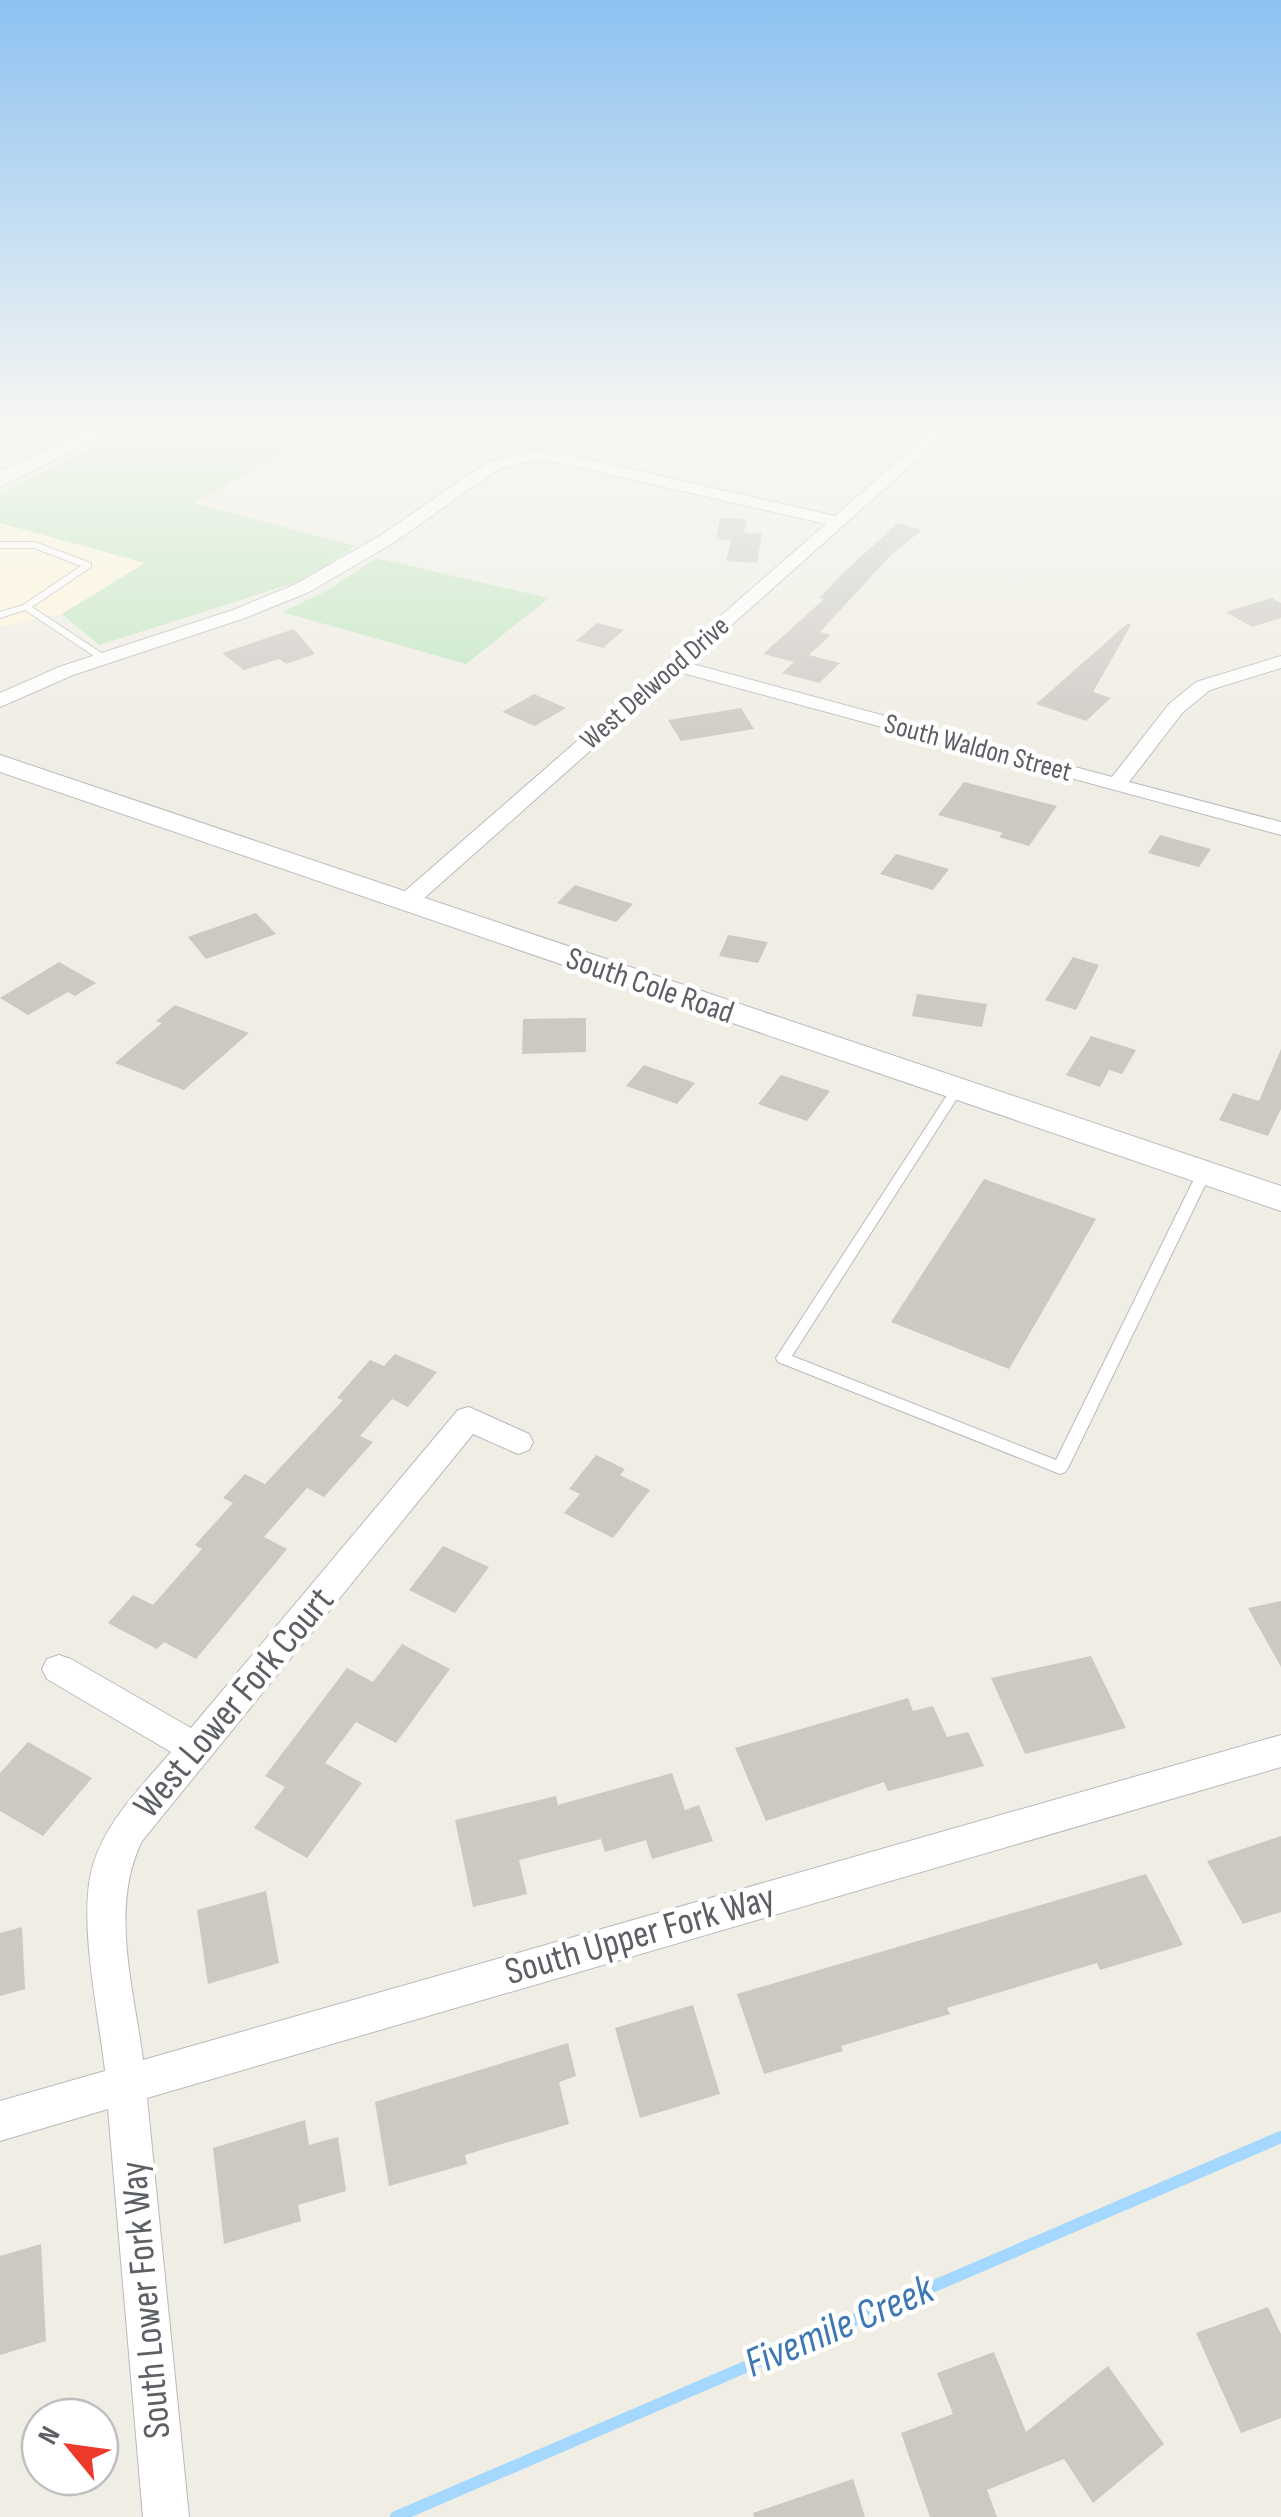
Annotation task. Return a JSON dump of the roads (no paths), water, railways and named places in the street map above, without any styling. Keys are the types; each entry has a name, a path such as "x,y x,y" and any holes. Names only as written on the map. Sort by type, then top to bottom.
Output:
{"main road":[{"name":"South Cole Road","path":"7,761 405,904 1281,1198"}],"street":[{"path":"0,701 103,658 274,601 326,577 380,540"},
{"name":"West Delwood Drive","path":"405,904 819,540"},
{"path":"1115,786 1176,708 1203,686 1281,662"},
{"name":"South Waldon Street","path":"675,665 1281,829"},
{"name":"West Lower Fork Court","path":"126,2083 105,1906 110,1865 130,1829 469,1418 518,1442"},
{"path":"59,1669 197,1749"},
{"name":"South Upper Fork Way","path":"0,2121 1281,1751"},
{"name":"South Lower Fork Way","path":"126,2083 166,2517"}],"lane":[{"path":"0,546 34,545 88,565 26,607 0,615"},
{"path":"26,607 103,658"},
{"path":"957,1089 782,1358 1060,1468 1204,1172"}],"waterway":[{"name":"Fivemile Creek","path":"396,2517 1281,2137"}]}
